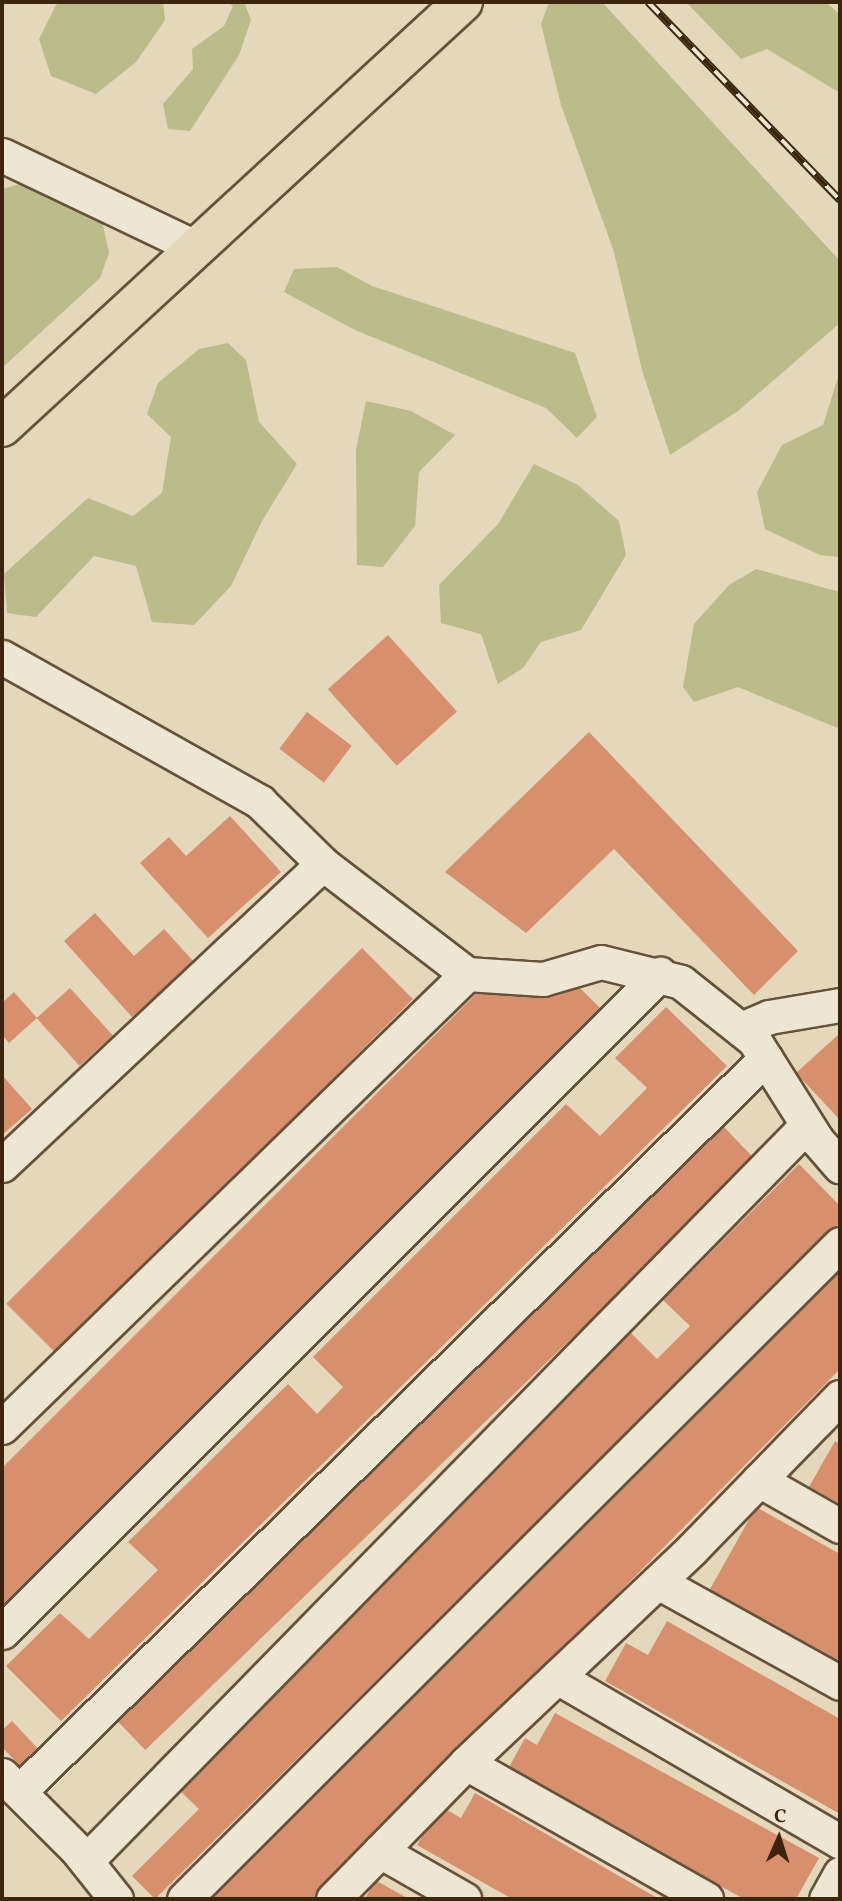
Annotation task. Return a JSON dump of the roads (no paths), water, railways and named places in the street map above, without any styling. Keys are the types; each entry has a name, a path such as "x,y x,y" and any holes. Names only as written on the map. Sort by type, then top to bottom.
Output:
{"highway":[{"path":"2,428 193,246 463,2"}],"lane":[{"path":"2,155 193,246"},
{"path":"2,657 260,802 323,864 467,974 543,979 601,962 660,974 681,982 740,1029 766,1058 807,1125 840,1166"},
{"path":"2,1165 323,864"},
{"path":"2,1427 467,974"},
{"path":"2,1632 660,974"},
{"path":"740,1029 769,1017 840,1005"},
{"path":"116,1899 86,1861 11,1783 766,1058"},
{"path":"86,1861 807,1125"},
{"path":"184,1899 840,1244"},
{"path":"333,1899 466,1763 658,1582 840,1397"},
{"path":"759,1480 840,1526"},
{"path":"658,1582 840,1683"},
{"path":"557,1677 840,1842"},
{"path":"466,1763 706,1899"},
{"path":"380,1851 464,1899"},
{"path":"826,1899 840,1874"}],"railway":[{"path":"648,2 840,200"}]}
